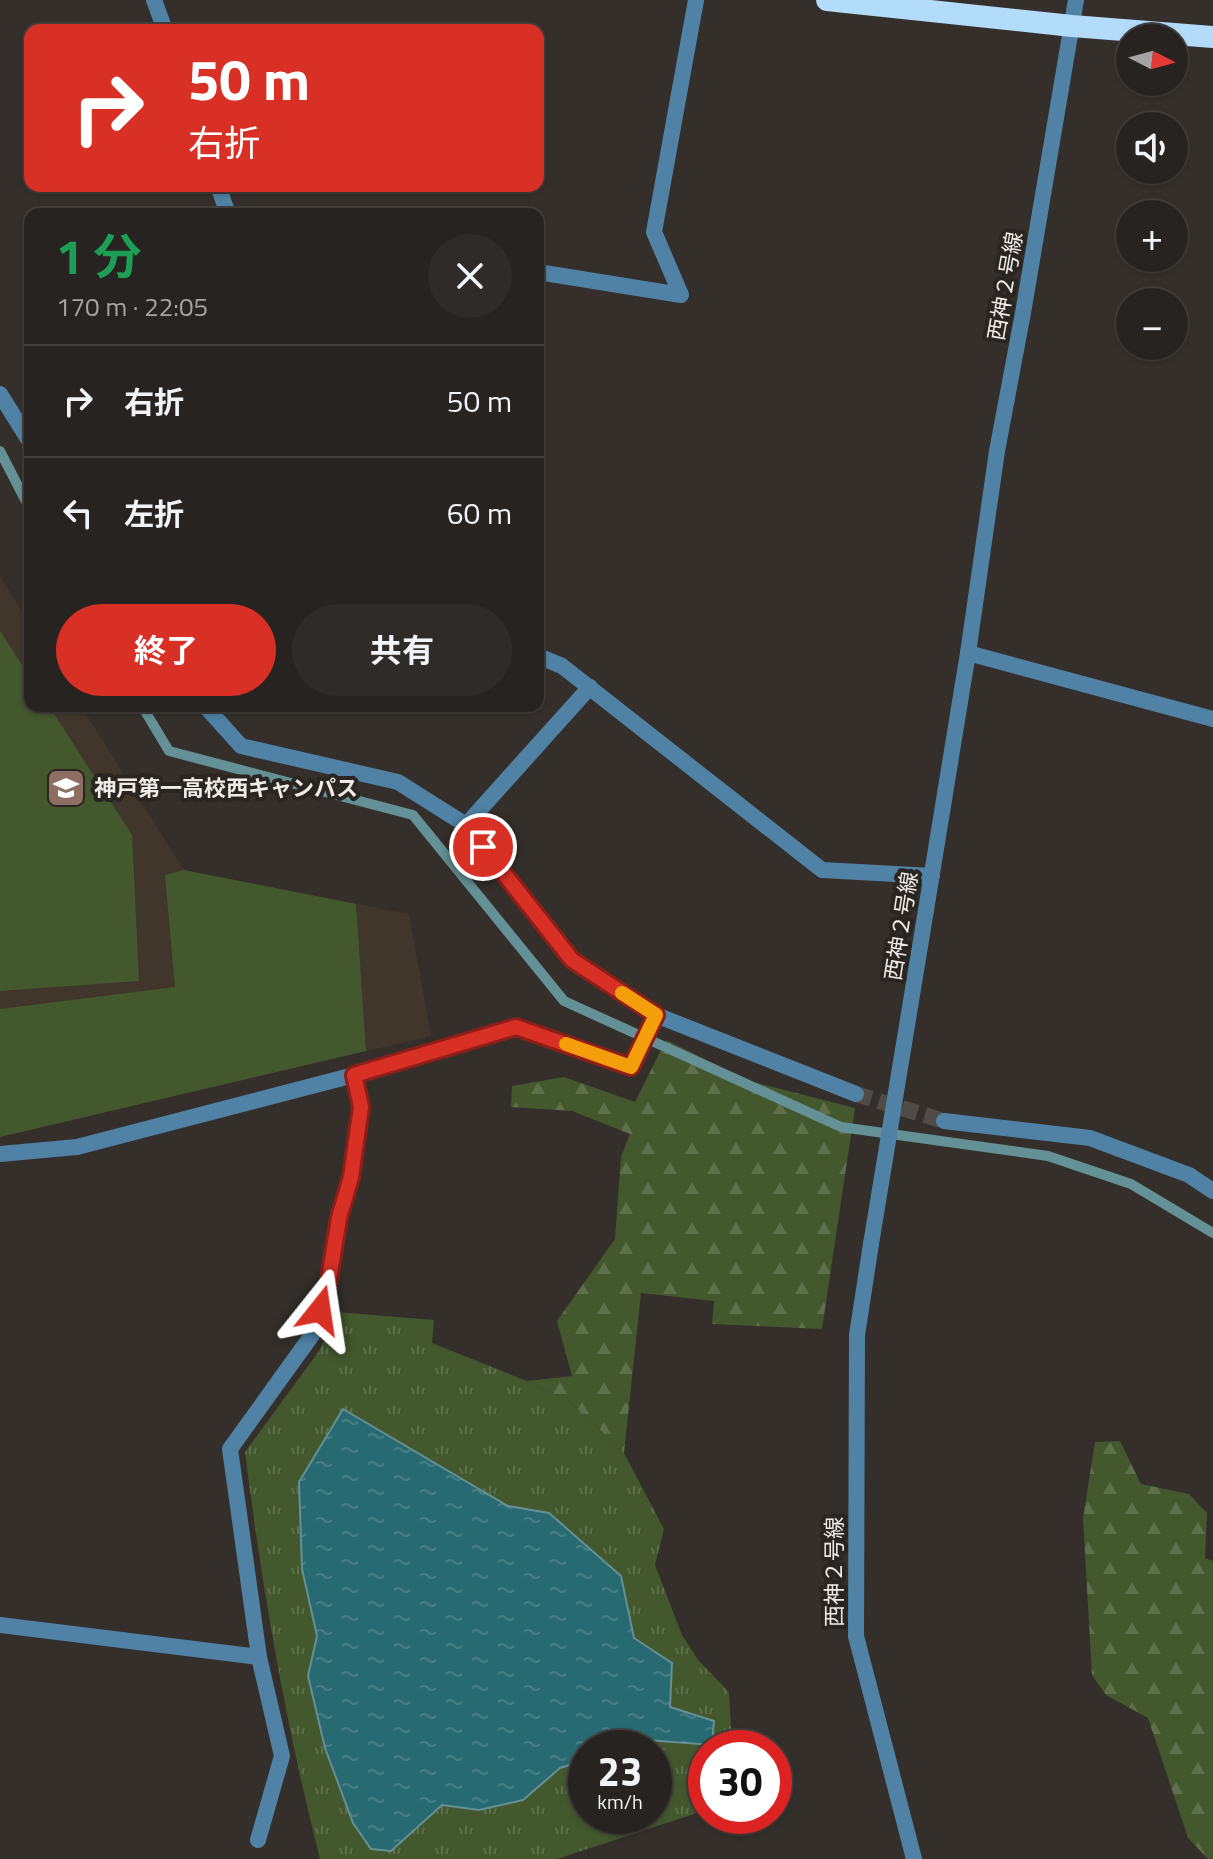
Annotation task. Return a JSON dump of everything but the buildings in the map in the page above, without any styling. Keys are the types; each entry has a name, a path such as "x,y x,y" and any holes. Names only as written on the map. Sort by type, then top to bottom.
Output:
{"highway":[{"path":"827,0 1072,26 1213,37"}],"street":[{"path":"154,0 163,24"},
{"path":"544,273 681,295 654,232 696,0"},
{"name":"西神２号線","path":"914,1859 856,1636 857,1335 968,653 997,451 1076,0"},
{"path":"0,394 24,432"},
{"path":"968,653 1213,719"},
{"path":"544,658 562,666 590,687 822,870 932,876"},
{"path":"466,825 590,687"},
{"path":"210,712 241,746 398,782 466,825 572,960 656,1015 856,1094"},
{"path":"0,1154 77,1147 354,1075 516,1027 631,1067 656,1015"},
{"path":"258,1840 282,1756 259,1657 230,1449 312,1335 328,1285 339,1218 351,1177 361,1107 354,1075"},
{"path":"944,1121 1090,1138 1189,1175 1213,1191"},
{"path":"0,1625 259,1657"}],"shaded area":[{"name":"神戸第一高校西キャンパス","path":"0,576 24,614 24,712 85,712 184,870 409,914 431,1036 0,1137"}],"green space":[{"path":"0,631 24,668 24,712 53,712 132,835 139,981 0,991"},
{"path":"184,870 356,904 366,1051 0,1137 0,1009 175,987 165,875"},
{"path":"666,1040 749,1081 855,1108 822,1329 712,1324 714,1301 641,1293 624,1453 572,1403 527,1381 572,1376 557,1321 615,1239 621,1157 630,1134 572,1111 511,1107 512,1086 564,1077 635,1102"},
{"path":"337,1312 434,1320 432,1343 527,1381 572,1403 624,1453 664,1529 655,1565 682,1635 699,1661 729,1692 732,1730 713,1730 714,1721 670,1707 672,1664 634,1638 621,1576 549,1513 508,1506 344,1410 317,1636 308,1676 325,1748 353,1823 391,1851 442,1805 479,1810 523,1800 560,1768 568,1766 568,1834 633,1834 557,1859 320,1859 276,1657 245,1452 319,1351"},
{"path":"1120,1441 1141,1484 1189,1494 1207,1513 1205,1558 1213,1561 1213,1859 1208,1859 1188,1838 1148,1718 1106,1695 1092,1675 1083,1518 1095,1442"},
{"path":"672,1742 688,1743 688,1816 672,1821"}],"water":[{"path":"343,1409 508,1506 549,1513 621,1576 634,1638 672,1663 670,1707 714,1721 713,1730 688,1730 688,1743 672,1742 672,1730 568,1730 568,1766 560,1768 523,1800 479,1810 442,1805 391,1851 371,1849 353,1823 325,1748 308,1676 317,1636 302,1569 299,1482"}],"waterway":[{"path":"0,451 24,497"},
{"path":"146,712 169,751 413,815 564,1001 841,1127 1048,1156 1131,1184 1213,1233"}],"tunnel":[{"path":"856,1094 944,1121"}],"slow traffic":[{"path":"566,1044 631,1067 656,1015 622,993"}],"place":[{"name":"神戸第一高校西キャンパス","path":"66,788"}],"route":[{"path":"320,1310 351,1177 361,1107 354,1075 516,1027 631,1067 656,1015 572,960 483,847"}]}
